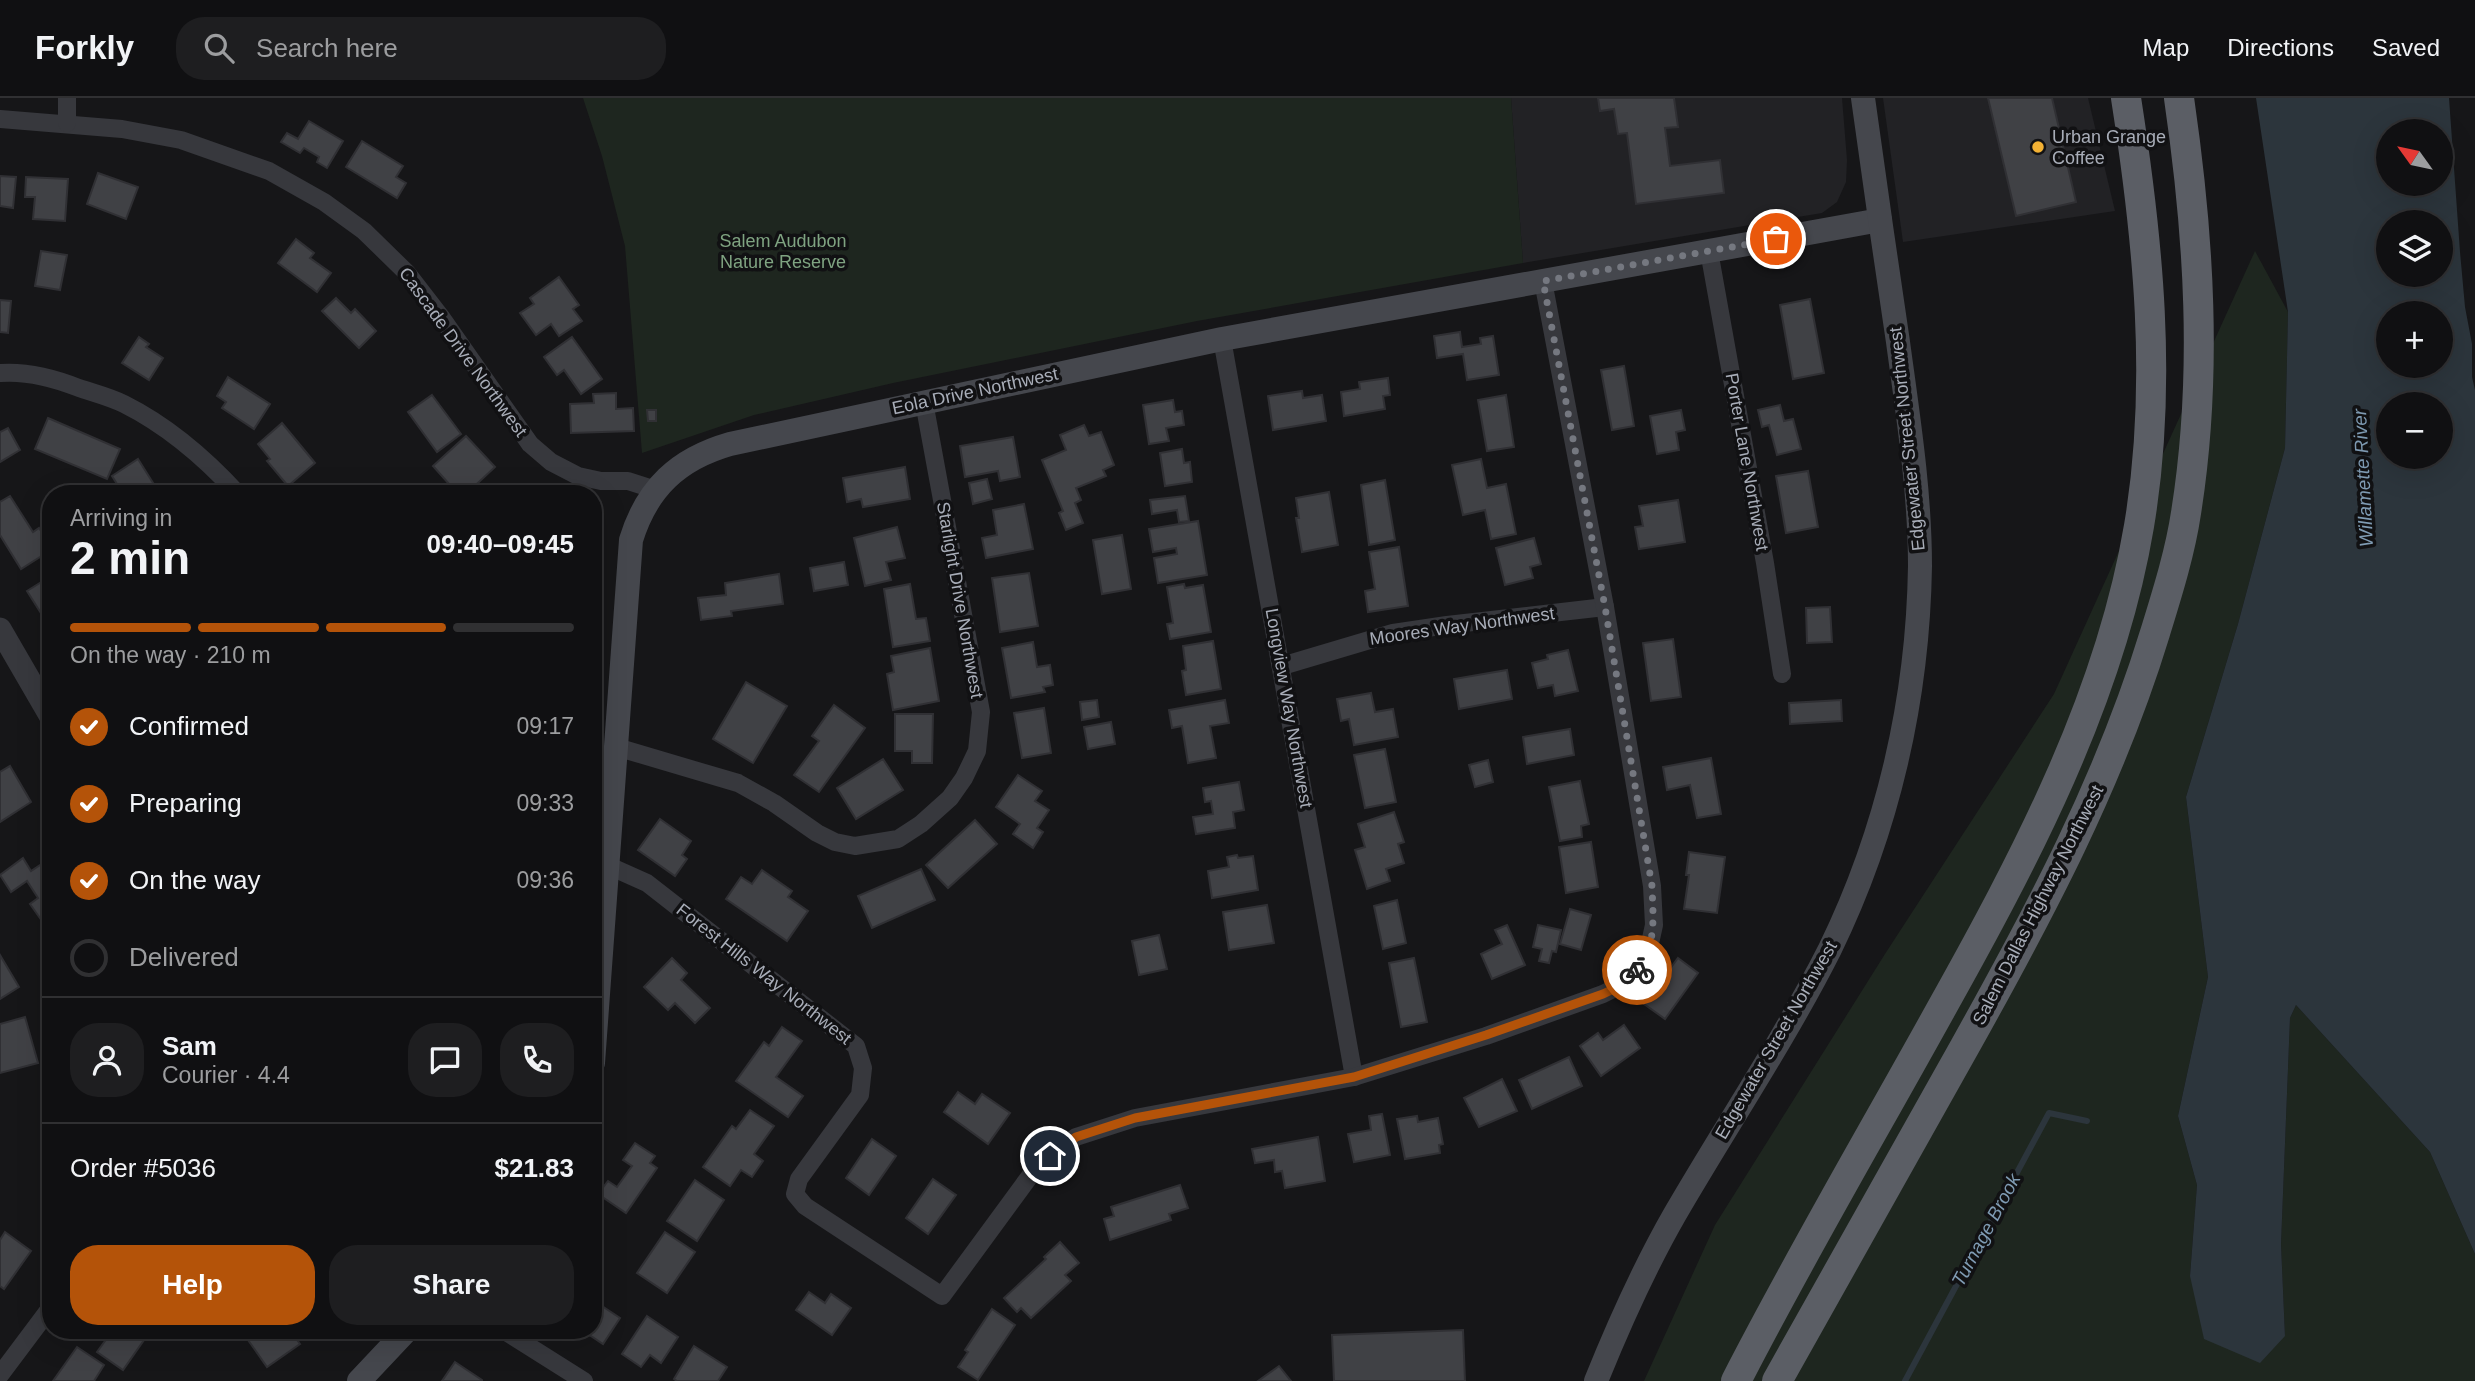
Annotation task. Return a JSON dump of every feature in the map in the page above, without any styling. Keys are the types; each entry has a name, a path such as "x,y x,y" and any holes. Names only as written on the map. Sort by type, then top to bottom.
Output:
{"highway":[{"name":"Salem Dallas Highway Northwest","path":"1736,1381 1985,931 2059,777 2103,667 2126,590 2139,526 2149,449 2152,356 2144,242 2126,98"},
{"name":"Salem Dallas Highway Northwest","path":"1777,1381 2018,952 2083,823 2122,732 2144,670 2165,602 2186,516 2198,396 2199,316 2193,207 2179,98"}],"main road":[{"name":"Edgewater Street Northwest","path":"1596,1381 1634,1293 1674,1217 1805,995 1829,949 1869,856 1895,767 1911,685 1917,635 1920,564 1909,421 1863,98"},
{"name":"Eola Drive Northwest","path":"602,955 629,552 635,528 656,490 681,466 710,450 1222,339 1880,220"},
{"path":"359,1381 399,1339"}],"street":[{"path":"67,98 67,123"},
{"name":"Cascade Drive Northwest","path":"0,119 122,129 181,140 269,171 324,202 364,231 407,273 530,444 551,462 578,476 601,481 628,481 656,490"},
{"name":"Porter Lane Northwest","path":"1709,251 1765,563 1782,674"},
{"path":"1543,281 1605,607"},
{"name":"Longview Way Northwest","path":"1222,339 1354,1077"},
{"path":"0,373 15,372 57,380 123,404 170,432 215,468 230,485"},
{"name":"Starlight Drive Northwest","path":"616,747 738,783 774,803 817,833 835,842 855,846 898,839 921,824 950,798 964,778 977,751 981,712 923,402"},
{"name":"Moores Way Northwest","path":"1282,666 1393,633 1605,607"},
{"name":"Forest Hills Way Northwest","path":"609,866 647,883 856,1046 863,1068 860,1095 799,1179 795,1194 805,1206 942,1296 1030,1176 1050,1156 1076,1137 1135,1118 1354,1077 1486,1035 1603,994 1628,982 1647,957 1654,925 1652,886 1605,607"},
{"path":"0,629 42,701"},
{"path":"0,1375 42,1319"},
{"path":"517,1339 584,1381"}],"shaded area":[{"path":"1511,98 1842,98 1846,182 1837,202 1822,213 1523,263"},
{"path":"1883,98 2088,98 2115,211 1903,242"}],"green space":[{"name":"Salem Audubon Nature Reserve","path":"583,98 1511,98 1523,263 1197,321 893,383 754,415 642,453 625,246 602,156"},
{"path":"2255,251 2288,312 2285,448 2238,624 2186,797 2208,977 2178,1116 2197,1185 2190,1276 2285,1336 2281,1244 2290,1018 2296,1005 2430,1152 2475,1254 2475,1381 1644,1381 1715,1225 1885,954 2054,694"}],"water":[{"name":"Willamette River","path":"2256,98 2449,98 2450,119 2376,119 2376,196 2454,196 2454,168 2465,307 2472,344 2472,377 2475,390 2475,1254 2430,1152 2296,1005 2290,1018 2281,1244 2285,1336 2260,1363 2204,1339 2190,1276 2197,1185 2178,1116 2208,977 2186,797 2238,624 2285,448 2288,312"}],"building":[{"path":"1598,98 1674,98 1678,127 1665,128 1670,166 1720,160 1724,193 1636,204 1627,133 1618,134 1614,109 1600,111"},
{"path":"1988,98 2052,98 2076,202 2016,216"},
{"path":"309,121 343,141 327,168 317,162 319,157 304,148 300,153 281,142 287,133 298,139"},
{"path":"362,141 403,166 396,177 406,183 397,198 346,167"},
{"path":"98,173 138,187 126,219 87,204"},
{"path":"0,176 16,177 13,208 0,206"},
{"path":"26,177 68,179 65,221 33,219 35,197 25,197"},
{"path":"296,239 314,253 310,258 331,273 317,292 278,263"},
{"path":"41,251 67,255 60,290 35,286"},
{"path":"559,277 579,305 573,309 582,321 559,336 551,324 536,335 520,313 534,304 530,298"},
{"path":"336,298 351,313 355,309 376,331 359,348 322,311"},
{"path":"1810,299 1824,373 1793,379 1780,305"},
{"path":"0,300 11,301 8,333 0,332"},
{"path":"1460,332 1462,347 1481,344 1480,338 1493,336 1499,375 1467,380 1463,354 1437,358 1434,336"},
{"path":"139,337 149,344 146,347 163,358 149,380 122,363"},
{"path":"572,337 602,379 581,394 564,370 557,375 544,357"},
{"path":"1624,366 1634,426 1612,430 1601,370"},
{"path":"228,377 270,404 254,429 222,408 226,402 217,396"},
{"path":"1388,378 1390,395 1383,396 1385,409 1344,416 1341,392 1360,389 1359,382"},
{"path":"1302,391 1303,398 1322,395 1326,421 1273,430 1268,396"},
{"path":"616,393 616,409 633,408 634,431 571,433 570,404 594,403 593,394"},
{"path":"432,395 461,434 437,452 408,412"},
{"path":"1506,395 1514,447 1487,451 1478,400"},
{"path":"1173,400 1175,412 1182,411 1184,425 1166,428 1169,441 1149,444 1143,405"},
{"path":"1780,405 1784,421 1793,419 1801,449 1777,455 1769,425 1762,427 1758,410"},
{"path":"647,410 656,410 656,421 648,421"},
{"path":"1681,410 1685,430 1676,432 1679,450 1657,454 1650,416"},
{"path":"48,418 120,449 107,479 35,449"},
{"path":"282,423 315,463 287,485 267,461 270,459 258,444"},
{"path":"1084,425 1089,436 1101,432 1114,465 1103,470 1106,476 1076,488 1081,500 1075,503 1083,523 1066,530 1059,513 1063,511 1042,460 1066,450 1060,435"},
{"path":"8,428 20,450 0,462 0,432"},
{"path":"466,436 495,467 476,485 450,485 433,466"},
{"path":"1013,437 1020,477 1000,481 998,471 965,477 960,446"},
{"path":"1182,449 1184,463 1190,462 1192,482 1165,486 1160,453"},
{"path":"138,459 154,485 115,485 112,476"},
{"path":"1481,459 1487,488 1506,484 1516,534 1491,539 1485,510 1463,515 1452,465"},
{"path":"905,467 910,499 863,507 861,499 847,502 843,478"},
{"path":"1808,471 1818,527 1786,533 1776,476"},
{"path":"987,479 992,499 973,504 969,483"},
{"path":"1385,480 1395,540 1369,545 1361,485"},
{"path":"1329,492 1338,545 1302,552 1296,518 1299,518 1296,498"},
{"path":"10,496 33,532 39,528 42,532 42,556 21,569 0,535 0,502"},
{"path":"1185,496 1189,521 1179,522 1177,510 1152,514 1150,500"},
{"path":"1678,500 1685,542 1639,549 1635,527 1643,526 1639,506"},
{"path":"1024,504 1033,549 986,558 982,538 997,535 993,510"},
{"path":"1198,521 1207,575 1158,583 1154,558 1177,554 1176,548 1153,552 1149,529"},
{"path":"897,527 905,558 886,562 891,580 865,586 854,538"},
{"path":"1122,535 1131,589 1102,594 1093,540"},
{"path":"1534,538 1541,564 1530,567 1533,578 1505,585 1496,548"},
{"path":"1399,547 1408,606 1368,612 1365,591 1375,589 1369,552"},
{"path":"844,562 848,585 814,591 810,568"},
{"path":"1029,573 1038,626 1000,632 992,578"},
{"path":"779,574 783,604 731,611 732,616 701,620 698,598 726,595 725,583"},
{"path":"42,582 42,615 27,591"},
{"path":"910,584 916,619 926,618 930,641 893,647 884,589"},
{"path":"1184,584 1185,588 1203,585 1211,632 1170,639 1167,624 1173,623 1167,587"},
{"path":"1830,607 1832,642 1807,643 1806,608"},
{"path":"1673,639 1681,697 1651,701 1643,643"},
{"path":"1213,641 1221,689 1186,695 1182,671 1186,670 1183,646"},
{"path":"1033,642 1037,667 1050,665 1053,685 1043,687 1045,692 1011,698 1002,648"},
{"path":"930,648 939,701 893,710 887,674 894,672 891,656"},
{"path":"1568,650 1578,691 1555,696 1553,685 1538,688 1532,663 1548,659 1547,655"},
{"path":"1507,670 1512,699 1459,709 1454,679"},
{"path":"746,682 787,706 753,763 713,739"},
{"path":"1371,693 1375,712 1393,709 1398,737 1354,745 1349,719 1341,721 1337,699"},
{"path":"1097,700 1099,717 1082,720 1080,702"},
{"path":"1225,700 1229,723 1210,726 1216,758 1188,763 1182,726 1172,728 1169,710"},
{"path":"1841,700 1842,721 1790,724 1789,703"},
{"path":"834,705 865,728 819,792 794,775 819,741 812,736"},
{"path":"1044,708 1051,753 1022,758 1014,713"},
{"path":"895,714 933,714 932,763 912,763 912,751 895,751"},
{"path":"1111,722 1115,744 1088,749 1084,727"},
{"path":"1570,729 1574,755 1527,764 1523,737"},
{"path":"1385,749 1396,802 1365,808 1354,755"},
{"path":"1711,758 1721,814 1697,818 1690,785 1667,790 1663,767"},
{"path":"883,759 903,790 856,819 837,788"},
{"path":"1488,760 1493,782 1475,787 1469,765"},
{"path":"10,766 31,802 0,822 0,772"},
{"path":"1018,775 1042,791 1035,801 1049,810 1037,828 1043,832 1033,848 1013,834 1020,824 996,807"},
{"path":"1580,781 1589,824 1581,826 1582,837 1560,841 1549,787"},
{"path":"1239,782 1244,810 1233,812 1235,828 1196,834 1193,817 1213,814 1211,801 1205,802 1203,788"},
{"path":"1394,812 1404,842 1398,844 1404,863 1386,869 1390,881 1367,889 1355,850 1365,847 1358,824"},
{"path":"660,819 691,841 682,855 687,859 675,876 638,850"},
{"path":"975,820 997,844 948,888 926,865"},
{"path":"1591,842 1598,887 1566,893 1559,847"},
{"path":"1689,852 1725,857 1717,913 1684,909"},
{"path":"1237,855 1238,858 1253,856 1258,890 1212,898 1208,871 1229,867 1227,857"},
{"path":"23,858 31,871 42,864 42,921 30,904 38,898 27,881 11,892 0,875"},
{"path":"921,869 935,900 872,928 858,896"},
{"path":"762,870 792,891 788,897 808,911 787,941 726,899 741,877 752,884"},
{"path":"1397,900 1406,943 1383,949 1374,906"},
{"path":"1267,905 1274,943 1229,950 1223,912"},
{"path":"1570,909 1591,915 1581,950 1560,944"},
{"path":"1507,925 1525,965 1492,979 1481,954 1502,944 1495,930"},
{"path":"1538,925 1561,930 1556,952 1552,951 1549,963 1539,961 1542,949 1533,947"},
{"path":"1159,935 1167,969 1139,975 1132,941"},
{"path":"0,955 19,987 0,999"},
{"path":"672,958 687,973 681,980 710,1008 695,1023 675,1003 668,1010 644,987"},
{"path":"1414,958 1427,1022 1401,1027 1389,963"},
{"path":"1678,958 1698,973 1665,1019 1644,1004"},
{"path":"25,1017 38,1063 0,1073 0,1024"},
{"path":"1624,1025 1640,1048 1601,1076 1580,1046 1598,1033 1603,1040"},
{"path":"782,1027 802,1041 776,1077 803,1096 788,1117 736,1081 764,1042 769,1046"},
{"path":"1569,1057 1582,1086 1532,1109 1519,1080"},
{"path":"1502,1079 1517,1111 1479,1127 1464,1098"},
{"path":"958,1092 975,1104 982,1094 1010,1113 988,1144 944,1112"},
{"path":"750,1110 774,1126 754,1154 763,1161 752,1177 741,1170 730,1186 703,1167 732,1126 736,1129"},
{"path":"1382,1114 1390,1155 1354,1162 1348,1134 1371,1130 1369,1116"},
{"path":"1417,1116 1418,1122 1438,1118 1443,1144 1439,1145 1440,1153 1405,1159 1397,1119"},
{"path":"1318,1137 1325,1181 1285,1188 1282,1171 1275,1172 1274,1160 1255,1163 1252,1149"},
{"path":"872,1139 896,1156 869,1195 846,1178"},
{"path":"635,1143 655,1156 650,1163 657,1168 626,1213 602,1197 602,1189 608,1181 617,1187 632,1166 623,1160"},
{"path":"933,1179 956,1195 928,1234 906,1218"},
{"path":"695,1180 724,1200 697,1241 667,1221"},
{"path":"1180,1185 1188,1208 1169,1214 1171,1220 1110,1240 1104,1219 1114,1216 1111,1207"},
{"path":"5,1232 31,1251 4,1289 0,1286 0,1240"},
{"path":"665,1232 695,1252 667,1293 637,1273"},
{"path":"1060,1242 1079,1263 1065,1275 1071,1281 1031,1318 1021,1308 1017,1312 1004,1298 1046,1259 1044,1257"},
{"path":"809,1292 825,1303 831,1294 851,1308 832,1335 796,1310"},
{"path":"602,1306 620,1318 603,1344 596,1339 602,1339"},
{"path":"992,1309 1015,1325 978,1380 958,1367 968,1352 965,1350"},
{"path":"647,1316 678,1337 661,1363 650,1355 641,1367 622,1354"},
{"path":"1463,1330 1465,1381 1334,1381 1332,1335"},
{"path":"106,1339 145,1339 123,1370 97,1352"},
{"path":"296,1339 300,1344 267,1367 248,1340"},
{"path":"694,1346 727,1367 718,1381 674,1379"},
{"path":"77,1347 104,1365 94,1381 53,1381"},
{"path":"455,1362 482,1380 482,1381 442,1381"},
{"path":"1279,1366 1291,1381 1258,1381"}],"waterway":[{"name":"Turnage Brook","path":"1905,1381 2049,1113 2087,1121"}],"way so far":[{"path":"1637,970 1647,957 1654,925 1652,886 1605,607 1543,281 1776,239"}],"place":[{"name":"Urban Grange Coffee","path":"2038,147"}],"route":[{"path":"1050,1156 1076,1137 1135,1118 1354,1077 1603,994 1628,982 1637,970"}]}
